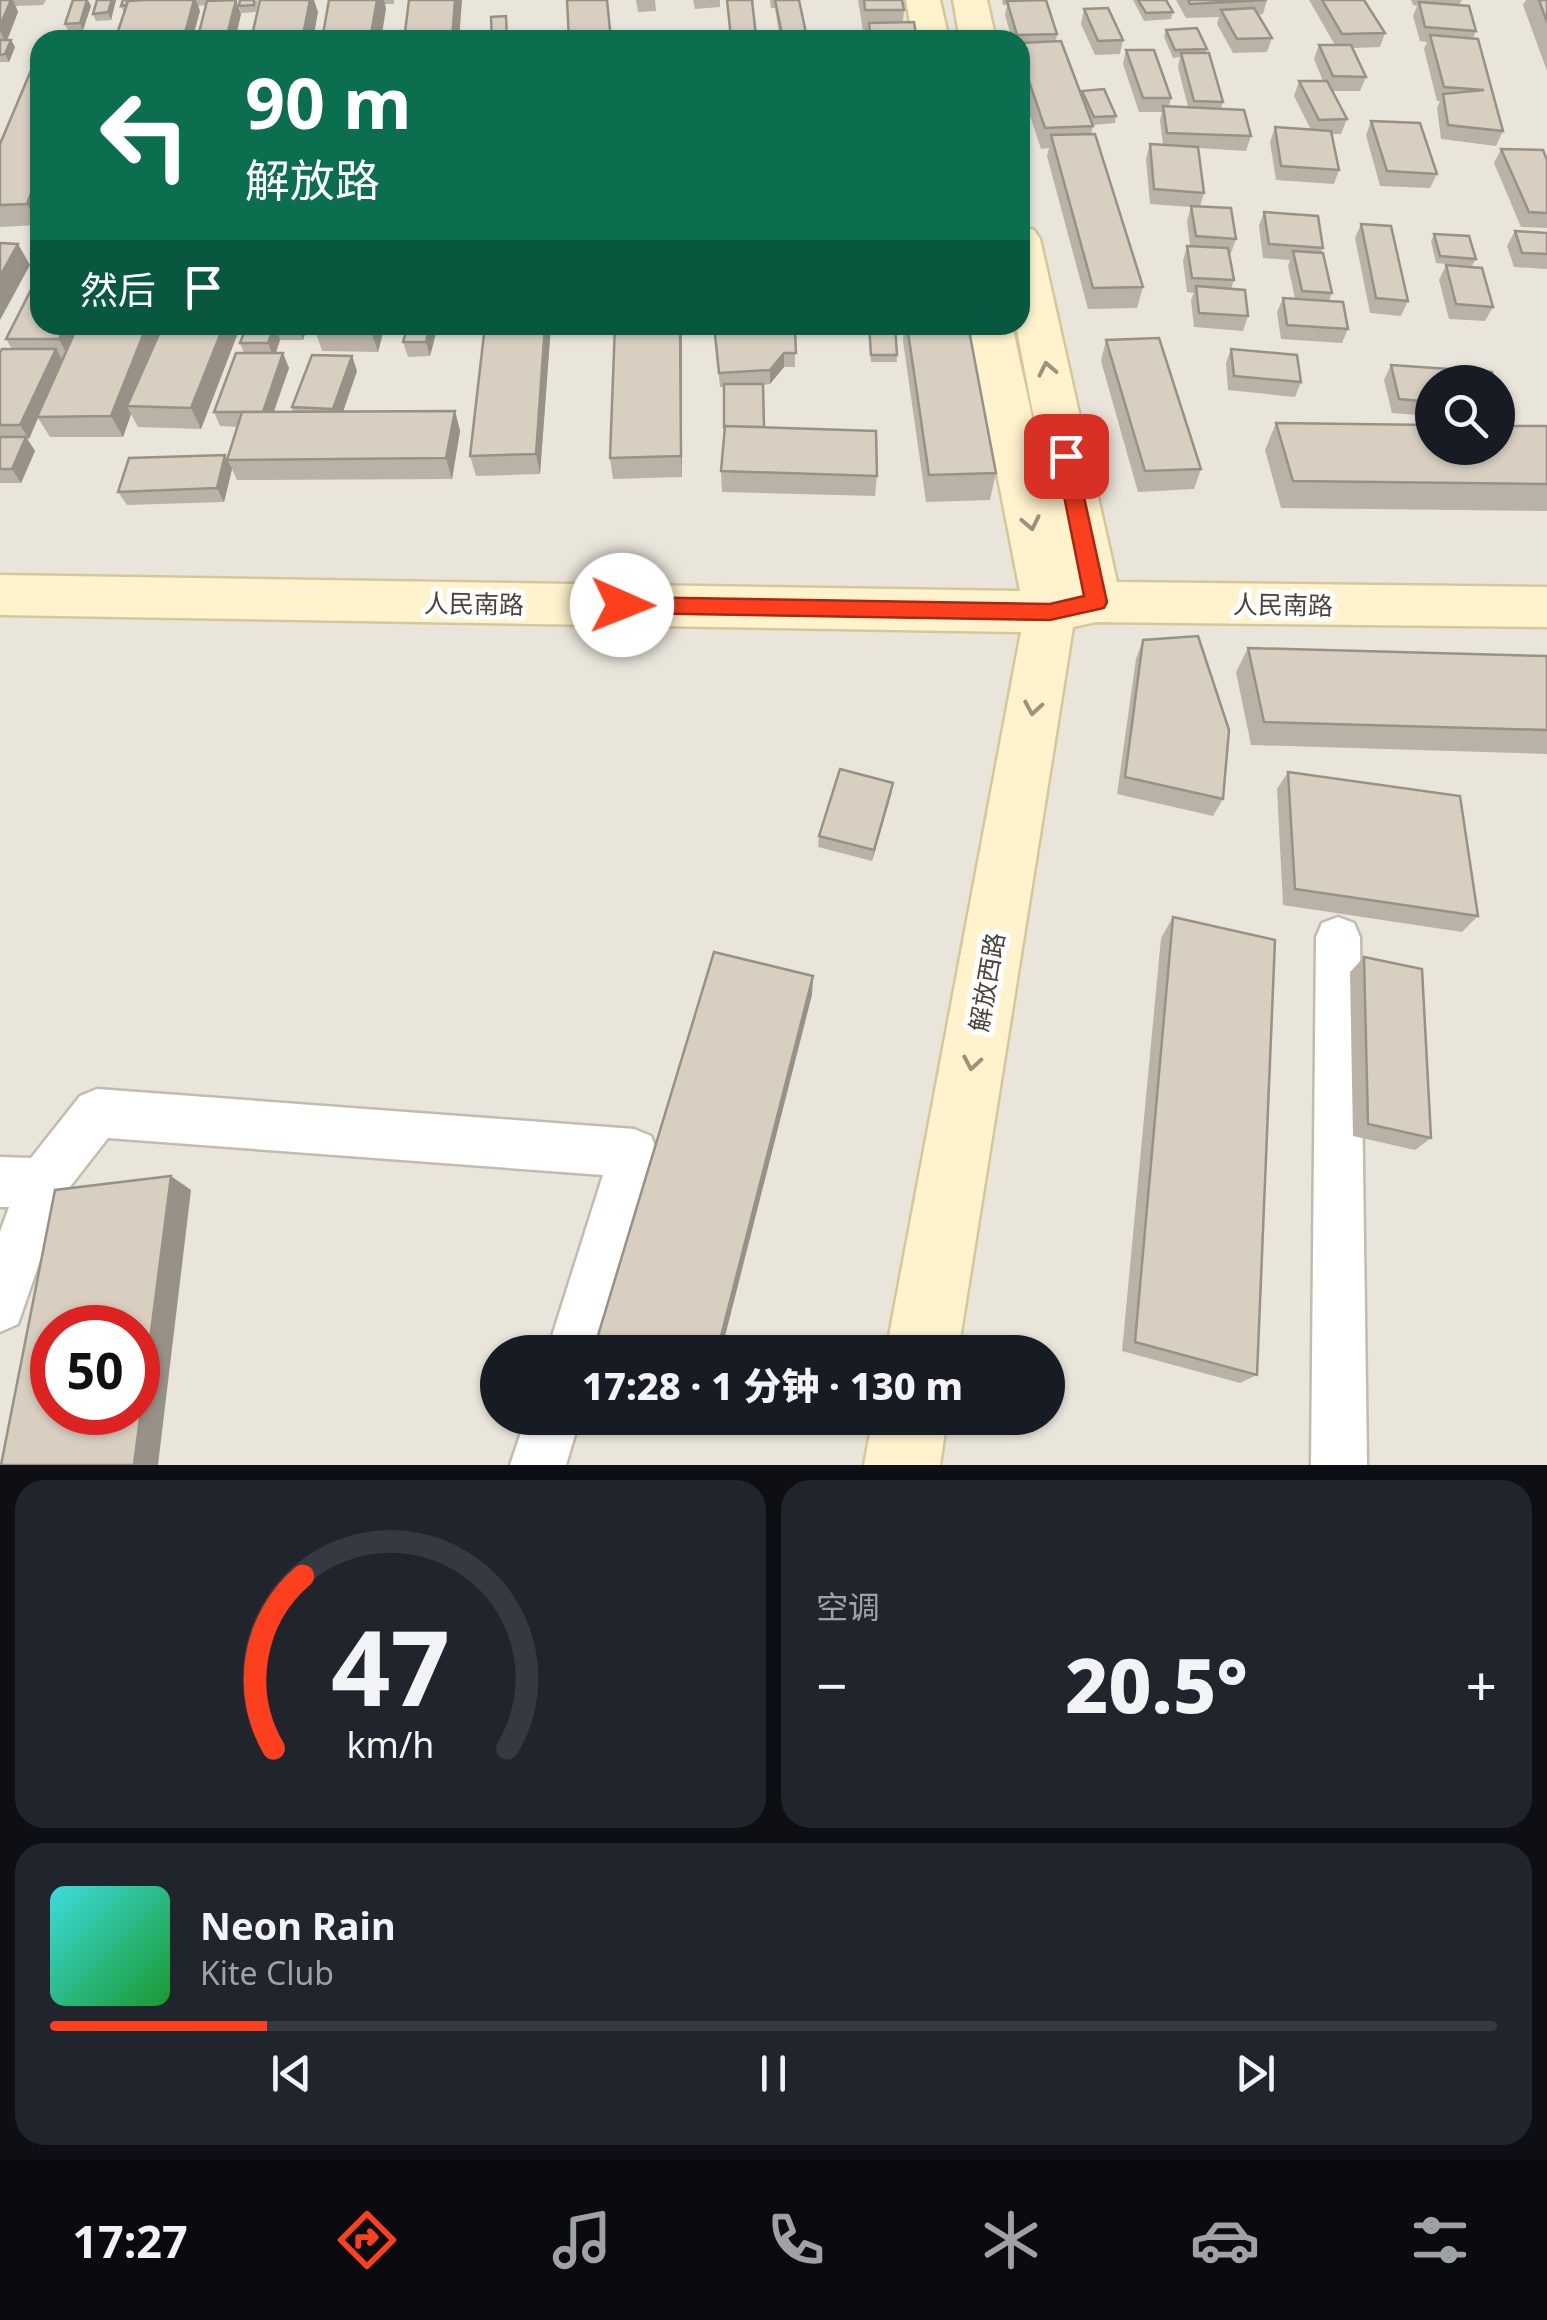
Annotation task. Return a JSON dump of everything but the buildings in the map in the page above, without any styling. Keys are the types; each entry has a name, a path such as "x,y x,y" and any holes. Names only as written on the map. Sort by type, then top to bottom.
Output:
{"main road":[{"path":"922,0 929,30"},
{"path":"970,0 976,30"},
{"path":"1030,308 1073,607"},
{"path":"993,335 1073,607"},
{"name":"人民南路","path":"0,595 1073,607 1547,607"},
{"name":"解放西路","path":"925,1335 1073,607"},
{"path":"902,1465 907,1435"}],"street":[{"path":"1338,937 1339,1465"},
{"path":"0,1306 21,1183 98,1113 634,1153 577,1335"},
{"path":"538,1465 548,1435"}],"shaded area":[{"path":"0,0 1547,0 1547,1465 0,1465"}],"route":[{"path":"622,605 1050,612 1096,602 1066,456"}]}
